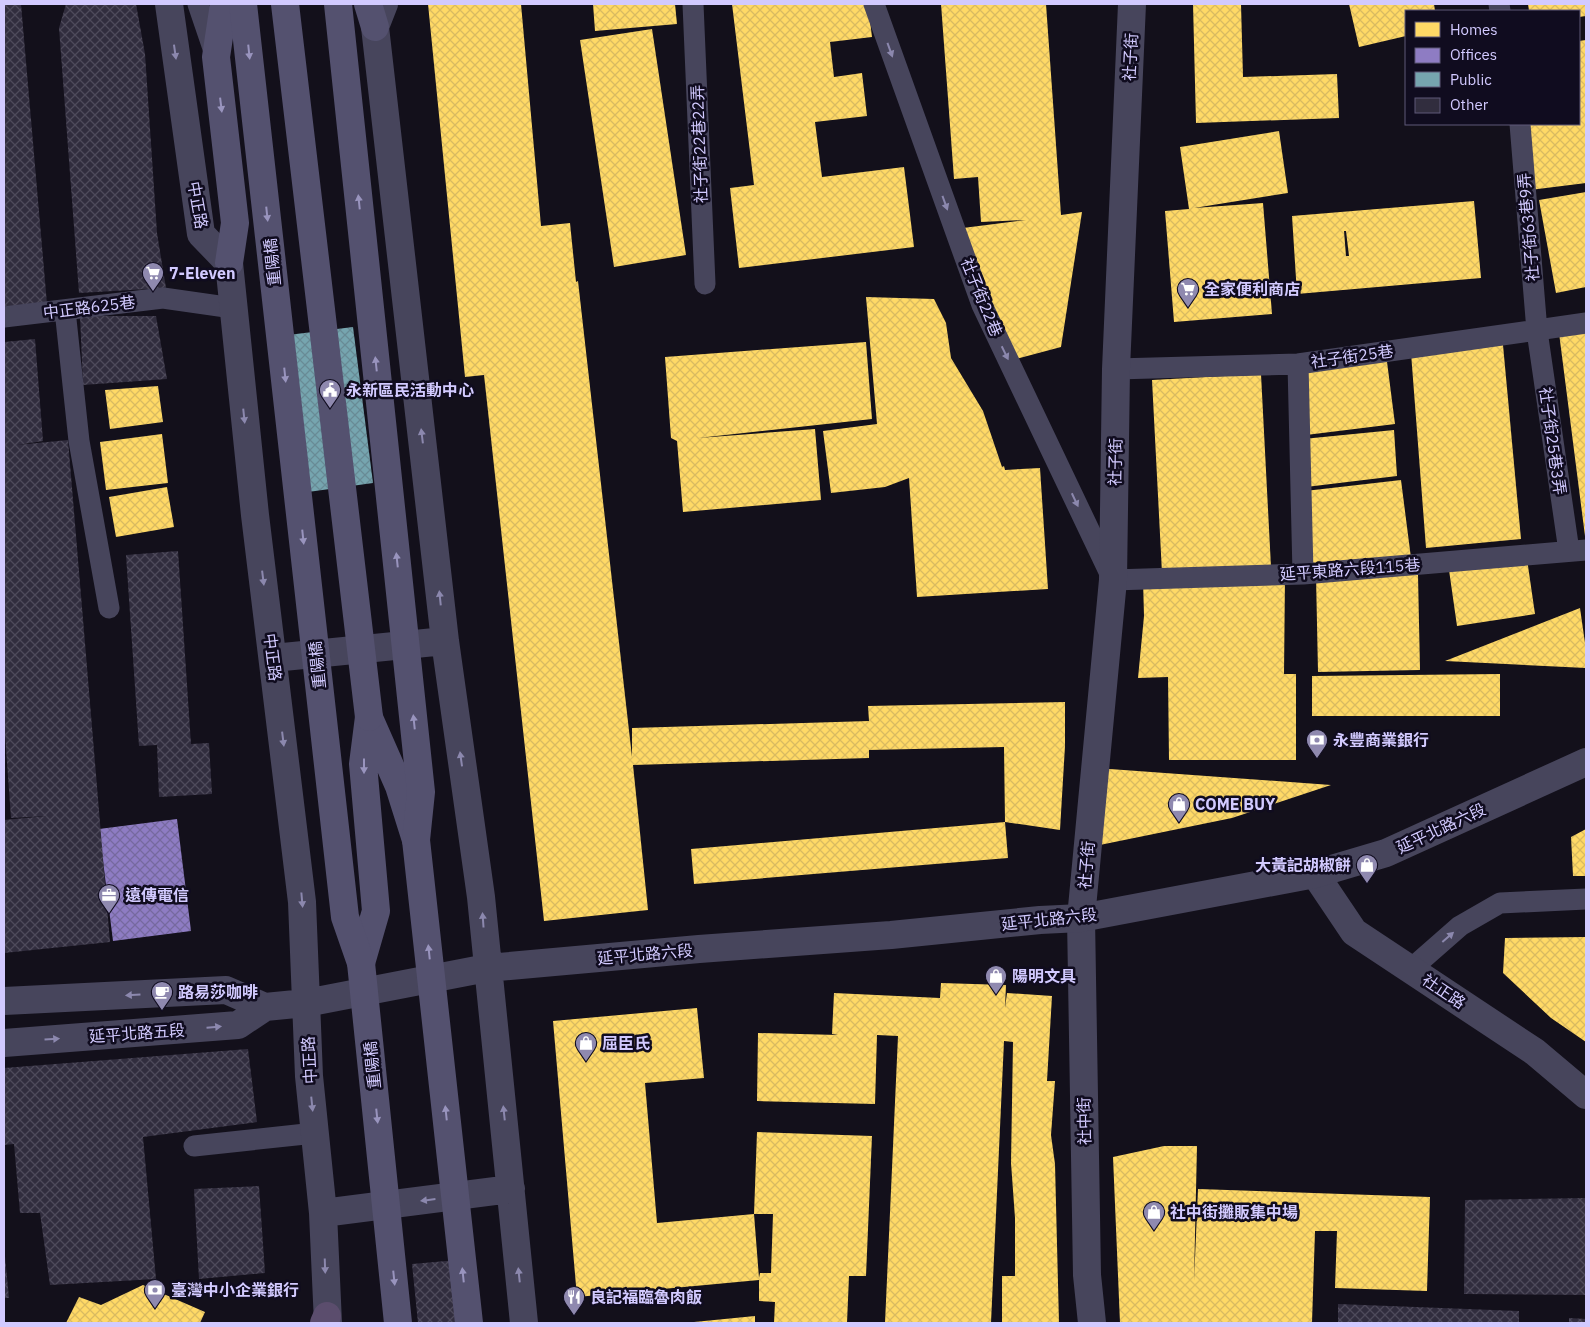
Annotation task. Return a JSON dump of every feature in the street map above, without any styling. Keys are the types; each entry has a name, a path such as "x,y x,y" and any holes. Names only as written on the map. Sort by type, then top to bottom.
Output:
{"main road":[{"path":"224,4 216,57 235,223 229,263"},
{"name":"重陽橋","path":"243,4 345,917 361,963 398,1323"},
{"path":"285,4 369,718 363,764 376,911 361,963"},
{"path":"338,4 421,792 416,840"},
{"path":"369,718 398,786 416,840 469,1323"}],"street":[{"name":"中正路","path":"169,4 201,234 229,263 302,902 309,1076 323,1213 326,1321"},
{"name":"社子街","path":"1081,918 1113,580 1116,369 1132,4"},
{"path":"376,12 445,641 481,897 486,968 524,1323"},
{"path":"273,658 445,641"},
{"name":"延平北路六段","path":"486,968 1081,918 1315,874 1386,853 1586,762"},
{"name":"社正路","path":"1315,874 1354,932 1535,1052 1586,1095"},
{"name":"社中街","path":"1081,918 1087,1275 1092,1323"},
{"name":"延平北路五段","path":"4,1043 238,1025 265,1007 306,1003 486,968"},
{"name":"延平北路五段","path":"4,1001 226,990 265,1007"},
{"path":"323,1213 511,1189"}],"lane":[{"path":"198,4 216,57"},
{"name":"社子街22巷22弄","path":"693,4 705,284"},
{"name":"社子街22巷","path":"874,4 982,306 1113,580"},
{"name":"社子街63巷9弄","path":"1520,125 1537,331"},
{"name":"中正路625巷","path":"4,317 163,298 233,308"},
{"path":"65,310 79,441 108,608"},
{"name":"社子街25巷","path":"1116,369 1298,364 1586,323"},
{"name":"社子街25巷3弄","path":"1537,331 1578,550"},
{"path":"1298,364 1303,574"},
{"name":"延平東路六段115巷","path":"1113,580 1303,574 1578,550"},
{"path":"1411,969 1460,926 1500,902 1586,899"},
{"path":"194,1146 315,1133"}],"building: Homes":[{"path":"428,4 521,4 541,226 570,223 632,757 632,728 869,721 868,706 1065,702 1065,746 1060,830 1005,822 1004,747 869,750 869,758 633,765 648,910 544,921 484,375 465,377"},
{"path":"593,4 675,4 677,24 595,31"},
{"path":"732,4 868,4 872,37 830,42 834,77 862,73 867,116 815,122 822,177 904,167 914,247 739,268 730,188 754,185"},
{"path":"941,4 1046,4 1061,215 1082,212 1061,347 1009,361 955,229 1026,220 981,222 978,177 954,179"},
{"path":"1193,4 1241,4 1243,77 1337,74 1339,118 1196,123"},
{"path":"1349,4 1434,4 1435,10 1405,10 1405,36 1359,47"},
{"path":"1528,4 1586,4 1586,16 1580,17 1580,10 1529,10"},
{"path":"652,29 686,255 614,267 580,40"},
{"path":"1586,40 1586,183 1530,190 1521,125 1580,125 1580,41"},
{"path":"1279,131 1288,193 1194,208 1263,203 1272,314 1174,322 1165,211 1189,209 1180,147"},
{"path":"1586,192 1586,287 1556,293 1539,200"},
{"path":"1474,201 1481,278 1297,294 1292,216","holes":["1344,231 1346,231 1349,256 1346,256"]},
{"path":"866,297 934,299 946,323 951,358 983,411 1002,467 1004,466 1005,470 1040,468 1048,589 917,597 909,478 885,487 831,493 823,431 877,424"},
{"path":"1586,329 1586,536 1585,536 1559,333"},
{"path":"866,342 872,419 698,438 815,429 821,500 683,512 677,441 671,438 665,357"},
{"path":"1503,345 1521,539 1426,548 1411,353"},
{"path":"1386,354 1395,424 1298,436 1290,365"},
{"path":"1261,374 1271,567 1162,573 1152,380"},
{"path":"158,386 163,422 110,429 105,390"},
{"path":"1394,430 1397,476 1306,487 1303,439"},
{"path":"162,434 168,483 106,490 100,442"},
{"path":"1401,480 1411,558 1314,570 1305,491"},
{"path":"167,487 174,527 116,537 109,497"},
{"path":"1527,559 1535,614 1457,626 1449,570"},
{"path":"1285,575 1284,674 1296,674 1296,760 1169,760 1168,677 1138,678 1144,616 1143,580"},
{"path":"1418,575 1420,670 1318,672 1316,576"},
{"path":"1580,608 1586,650 1586,668 1445,661"},
{"path":"1500,674 1500,716 1312,716 1312,676"},
{"path":"1096,768 1331,785 1232,818 1090,847"},
{"path":"1005,822 1008,858 694,884 691,849"},
{"path":"1586,829 1586,876 1573,876 1571,837"},
{"path":"1586,937 1586,1042 1551,1018 1503,973 1505,938"},
{"path":"941,983 1006,985 1005,1008 1007,993 1052,996 1047,1081 1055,1081 1051,1135 1055,1164 1059,1323 1002,1323 1002,1276 1015,1276 1015,1218 1011,1163 1013,1042 1004,1041 991,1323 885,1323 898,1036 877,1035 875,1104 757,1101 758,1033 838,1035 832,1034 834,993 940,998"},
{"path":"697,1008 704,1078 645,1083 657,1223 754,1214 757,1132 872,1136 866,1276 849,1276 847,1323 774,1323 775,1302 759,1301 759,1280 577,1297 553,1021","holes":["754,1214 773,1214 771,1273 760,1273 759,1278"]},
{"path":"1164,1146 1197,1146 1194,1281 1198,1189 1430,1197 1427,1291 1335,1288 1337,1231 1315,1231 1312,1323 1120,1323 1113,1157"},
{"path":"143,1285 205,1312 200,1323 66,1323 79,1297 101,1305"},
{"path":"755,1316 755,1323 694,1323 694,1322"}],"building: Offices":[{"path":"177,819 191,931 113,941 99,829"}],"building: Public":[{"name":"永新區民活動中心","path":"353,327 373,483 308,492 288,335"}],"building: Other":[{"path":"4,4 21,4 47,304 4,311"},
{"path":"66,4 136,4 145,54 157,233 166,288 79,293 59,28"},
{"path":"80,316 156,316 167,379 83,385"},
{"path":"35,339 43,441 17,445 68,440 110,942 4,953 4,820 47,816 11,818 4,721 4,342"},
{"path":"178,551 191,744 209,743 212,794 159,797 157,745 139,746 126,555"},
{"path":"248,1049 257,1122 143,1137 156,1279 50,1285 40,1213 20,1213 14,1144 4,1145 4,1068"},
{"path":"259,1186 265,1273 199,1279 194,1189"},
{"path":"1586,1198 1586,1295 1464,1294 1465,1200"},
{"path":"4,1246 9,1298 4,1298"},
{"path":"469,1259 475,1323 418,1323 412,1264"},
{"path":"1338,1304 1519,1311 1519,1323 1338,1323"},
{"path":"1569,1318 1586,1319 1586,1323 1569,1323"}],"place":[{"name":"7-Eleven","path":"153,292"},
{"name":"全家便利商店","path":"1188,308"},
{"name":"永新區民活動中心","path":"330,409"},
{"name":"永豐商業銀行","path":"1317,759"},
{"name":"COME BUY","path":"1179,823"},
{"name":"大黃記胡椒餅","path":"1367,884"},
{"name":"遠傳電信","path":"109,914"},
{"name":"陽明文具","path":"996,995"},
{"name":"路易莎咖啡","path":"162,1011"},
{"name":"屈臣氏","path":"586,1062"},
{"name":"社中街攤販集中場","path":"1154,1231"},
{"name":"臺灣中小企業銀行","path":"155,1309"},
{"name":"良記福臨魯肉飯","path":"574,1316"}]}
